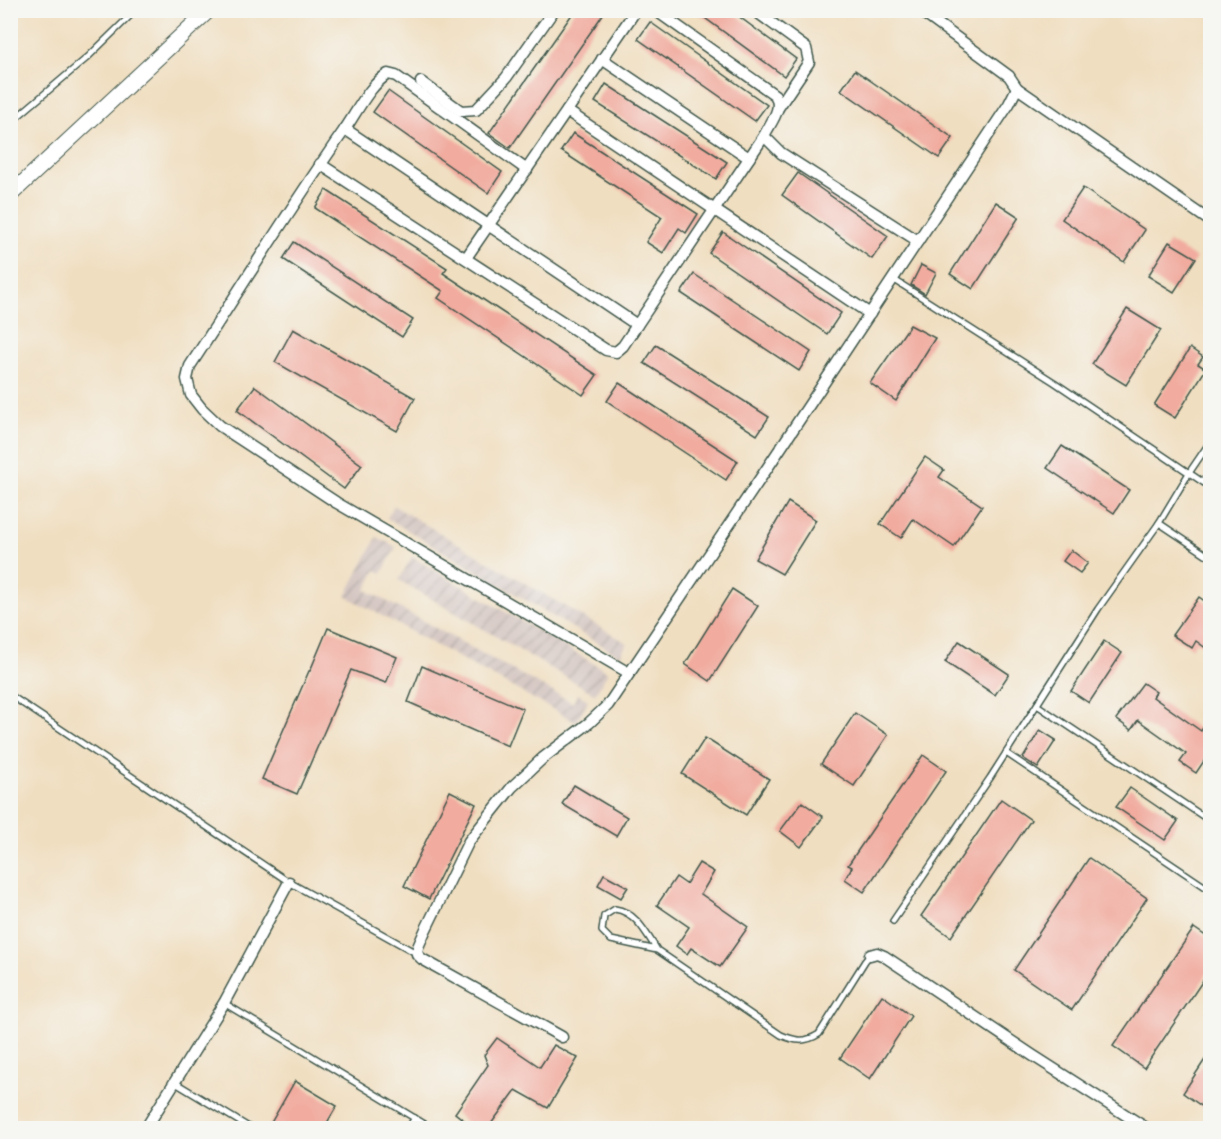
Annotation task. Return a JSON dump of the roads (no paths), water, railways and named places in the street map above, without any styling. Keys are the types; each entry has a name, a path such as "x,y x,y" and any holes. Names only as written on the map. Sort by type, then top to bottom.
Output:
{"main road":[{"path":"16,190 209,10"}],"street":[{"path":"421,82 461,111 476,110 506,78 554,10"},
{"path":"466,258 636,10"},
{"path":"656,10 775,95 779,101 778,108"},
{"path":"320,164 606,350 615,352 623,346 637,326 764,136 778,108 809,62 806,48 754,10"},
{"path":"919,10 1009,76 1017,88 1210,221"},
{"path":"602,60 749,158"},
{"path":"526,170 396,76 388,74 380,78 320,164 190,366 187,379 191,395 220,426 337,503 629,673"},
{"path":"562,1036 422,958 417,954 425,931 469,841 512,786 543,758 590,723 608,705 870,314 1009,104 1017,88"},
{"path":"567,111 870,314"},
{"path":"345,129 637,326"},
{"path":"764,136 781,153 918,241"},
{"path":"146,1128 224,1003 288,882"},
{"path":"870,955 877,953 884,956 1146,1128"}],"lane":[{"path":"10,123 88,57 136,10"},
{"path":"10,172 16,190"},
{"path":"893,279 1054,382 1210,487"},
{"path":"893,921 1006,753 1098,609 1159,523 1210,441"},
{"path":"1159,523 1210,557"},
{"path":"10,695 288,882 417,954"},
{"path":"1037,705 1210,821"},
{"path":"1006,753 1210,890"},
{"path":"657,950 610,940 602,931 604,916 615,909 624,910 636,919 657,950 781,1035 794,1040 810,1040 819,1034 870,955"},
{"path":"224,1003 431,1128"},
{"path":"174,1082 250,1128"},
{"path":"408,1128 415,1118"}]}
